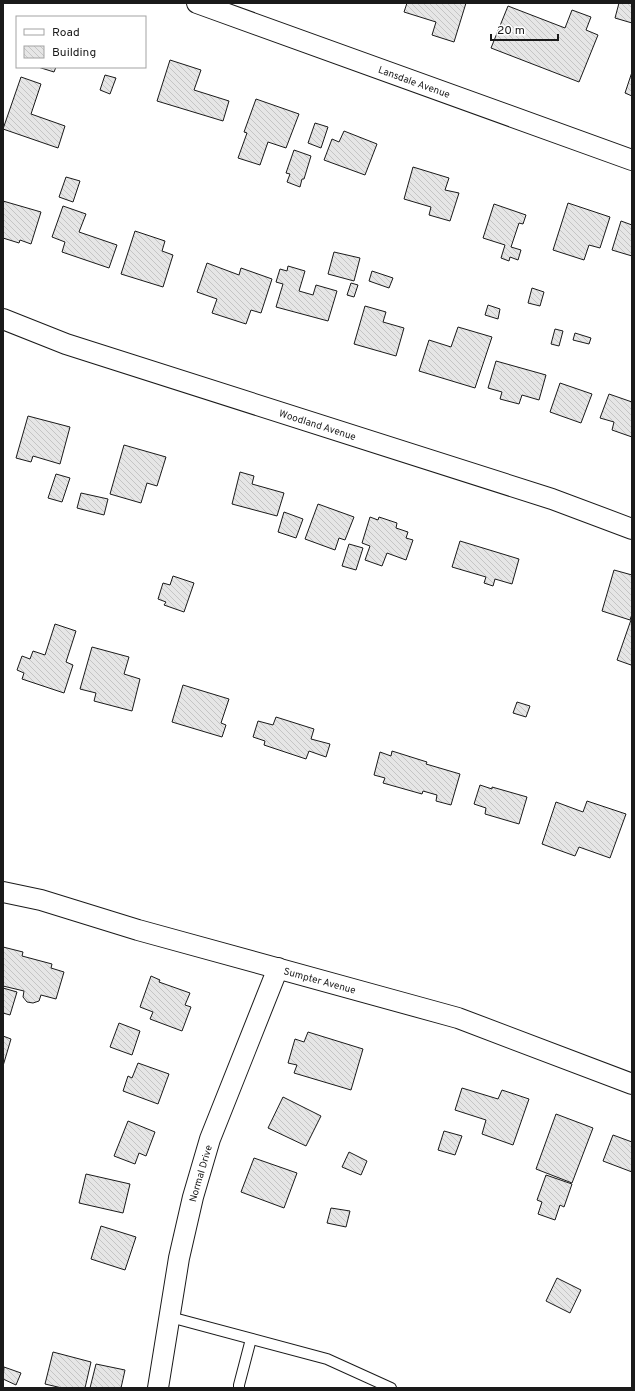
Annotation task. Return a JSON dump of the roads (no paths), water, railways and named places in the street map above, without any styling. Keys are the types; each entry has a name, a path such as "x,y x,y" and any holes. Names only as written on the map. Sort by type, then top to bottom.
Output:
{"street":[{"name":"Lansdale Avenue","path":"197,3 632,160"},
{"name":"Woodland Avenue","path":"3,320 66,344 552,499 632,529"},
{"name":"Sumpter Avenue","path":"3,892 41,900 138,930 458,1018 632,1084"},
{"name":"Normal Drive","path":"158,1388 179,1258 200,1168 210,1139 278,968"}],"lane":[{"path":"170,1316 327,1359 391,1388"},
{"path":"239,1388 251,1338"}]}
